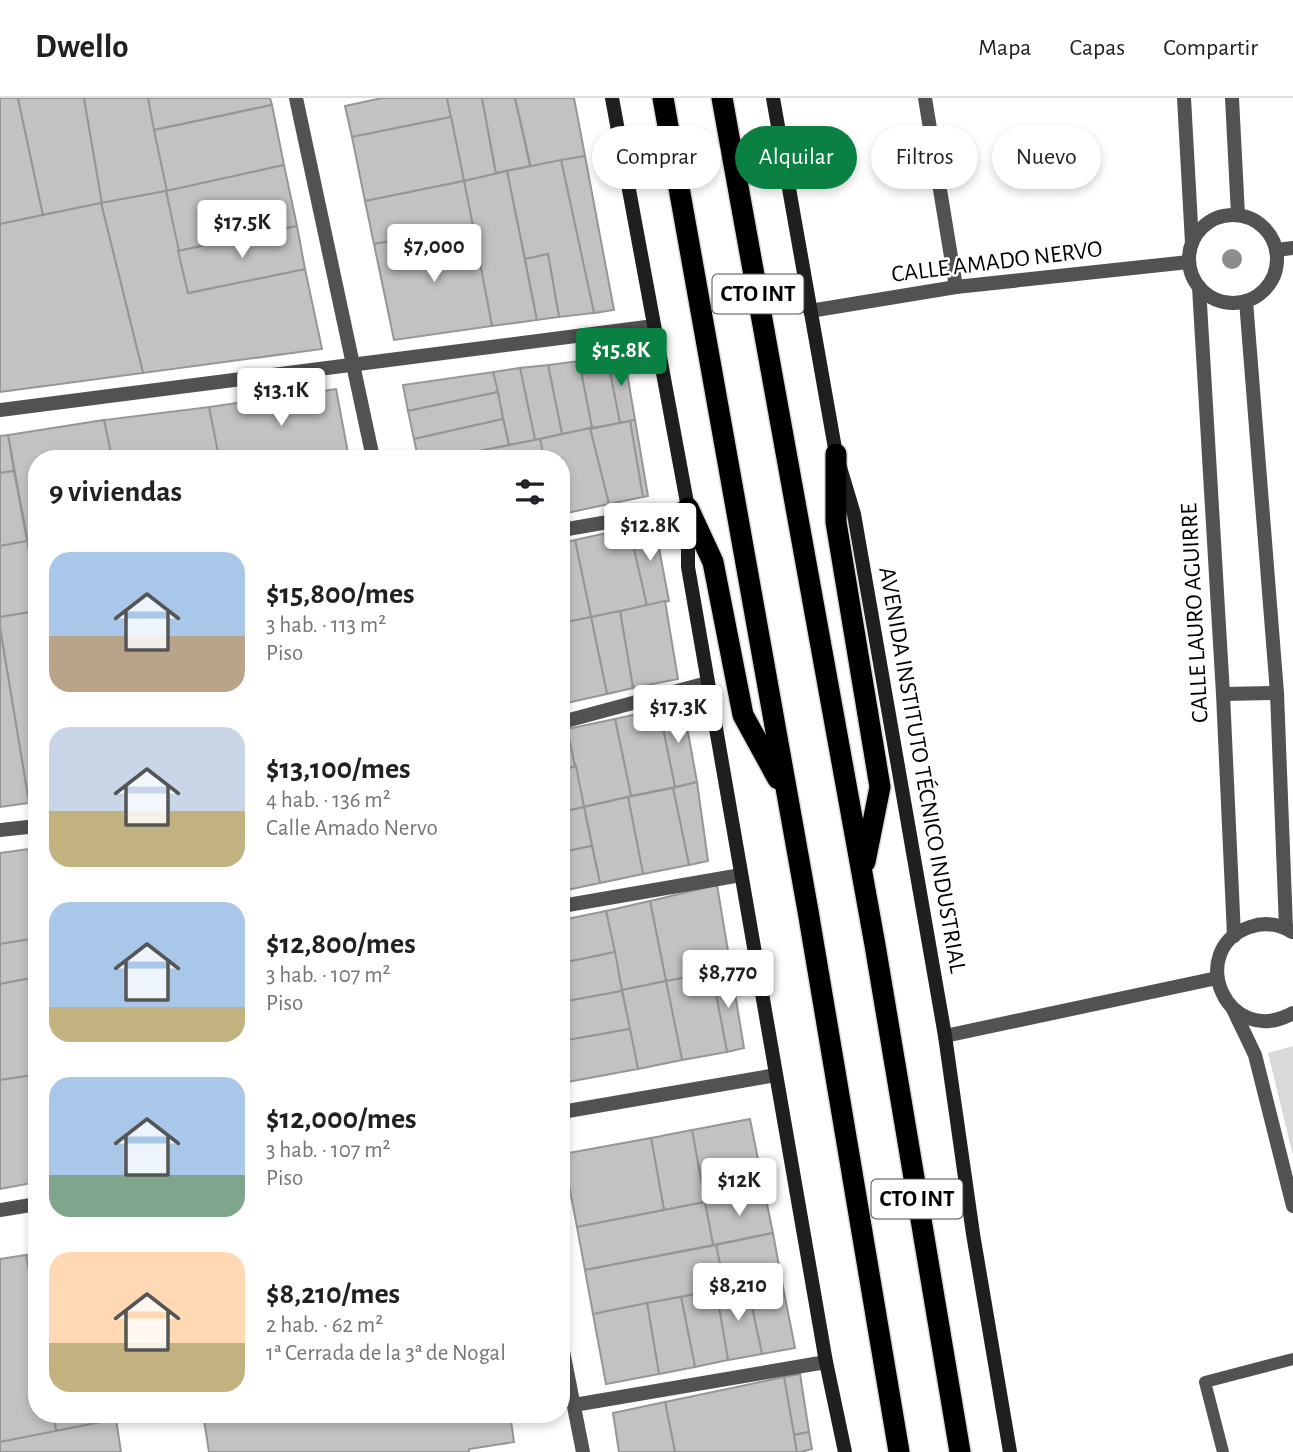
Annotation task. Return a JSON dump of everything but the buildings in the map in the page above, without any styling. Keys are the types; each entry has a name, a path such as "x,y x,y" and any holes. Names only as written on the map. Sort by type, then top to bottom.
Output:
{"highway":[{"name":"CTO INT","path":"663,98 788,796 899,1452"},
{"name":"CTO INT","path":"722,98 862,874 960,1452"},
{"path":"836,454 836,522 880,787 862,874"},
{"path":"688,508 713,562 743,715 788,796"}],"main road":[{"path":"612,98 688,508 688,567 707,683 826,1362 845,1452"},
{"name":"AVENIDA INSTITUTO TÉCNICO INDUSTRIAL","path":"773,98 836,454 854,514 946,1036 973,1234 1010,1452"}],"street":[{"path":"296,98 371,450"},
{"path":"925,98 956,287"},
{"path":"1184,98 1192,243 1189,262 1192,275 1199,287 1209,296 1233,303 1257,296 1274,275 1277,263 1272,238 1252,219 1238,215 1210,221 1192,243"},
{"path":"1232,98 1238,215"},
{"path":"1276,250 1293,248"},
{"name":"CALLE AMADO NERVO","path":"810,311 956,287 1189,262"},
{"name":"CALLE LAURO AGUIRRE","path":"1199,287 1234,936"},
{"path":"1246,301 1277,693 1289,930 1272,924 1258,925 1234,936 1221,955 1217,978 1220,989 1255,1055 1293,1206"},
{"path":"0,410 654,327"},
{"path":"570,529 688,508"},
{"path":"570,720 707,683"},
{"path":"1223,694 1277,693"},
{"path":"0,830 28,827"},
{"path":"570,905 741,875"},
{"path":"946,1036 1217,978"},
{"path":"1232,1008 1250,1019 1261,1021 1272,1021 1293,1013"},
{"path":"570,1111 776,1074"},
{"path":"0,1210 28,1205"},
{"path":"574,1405 826,1362"},
{"path":"570,1385 583,1452"}],"lane":[{"path":"1223,1452 1205,1382 1293,1359"}],"shaded area":[{"path":"1293,1046 1293,1156 1268,1053"}]}
